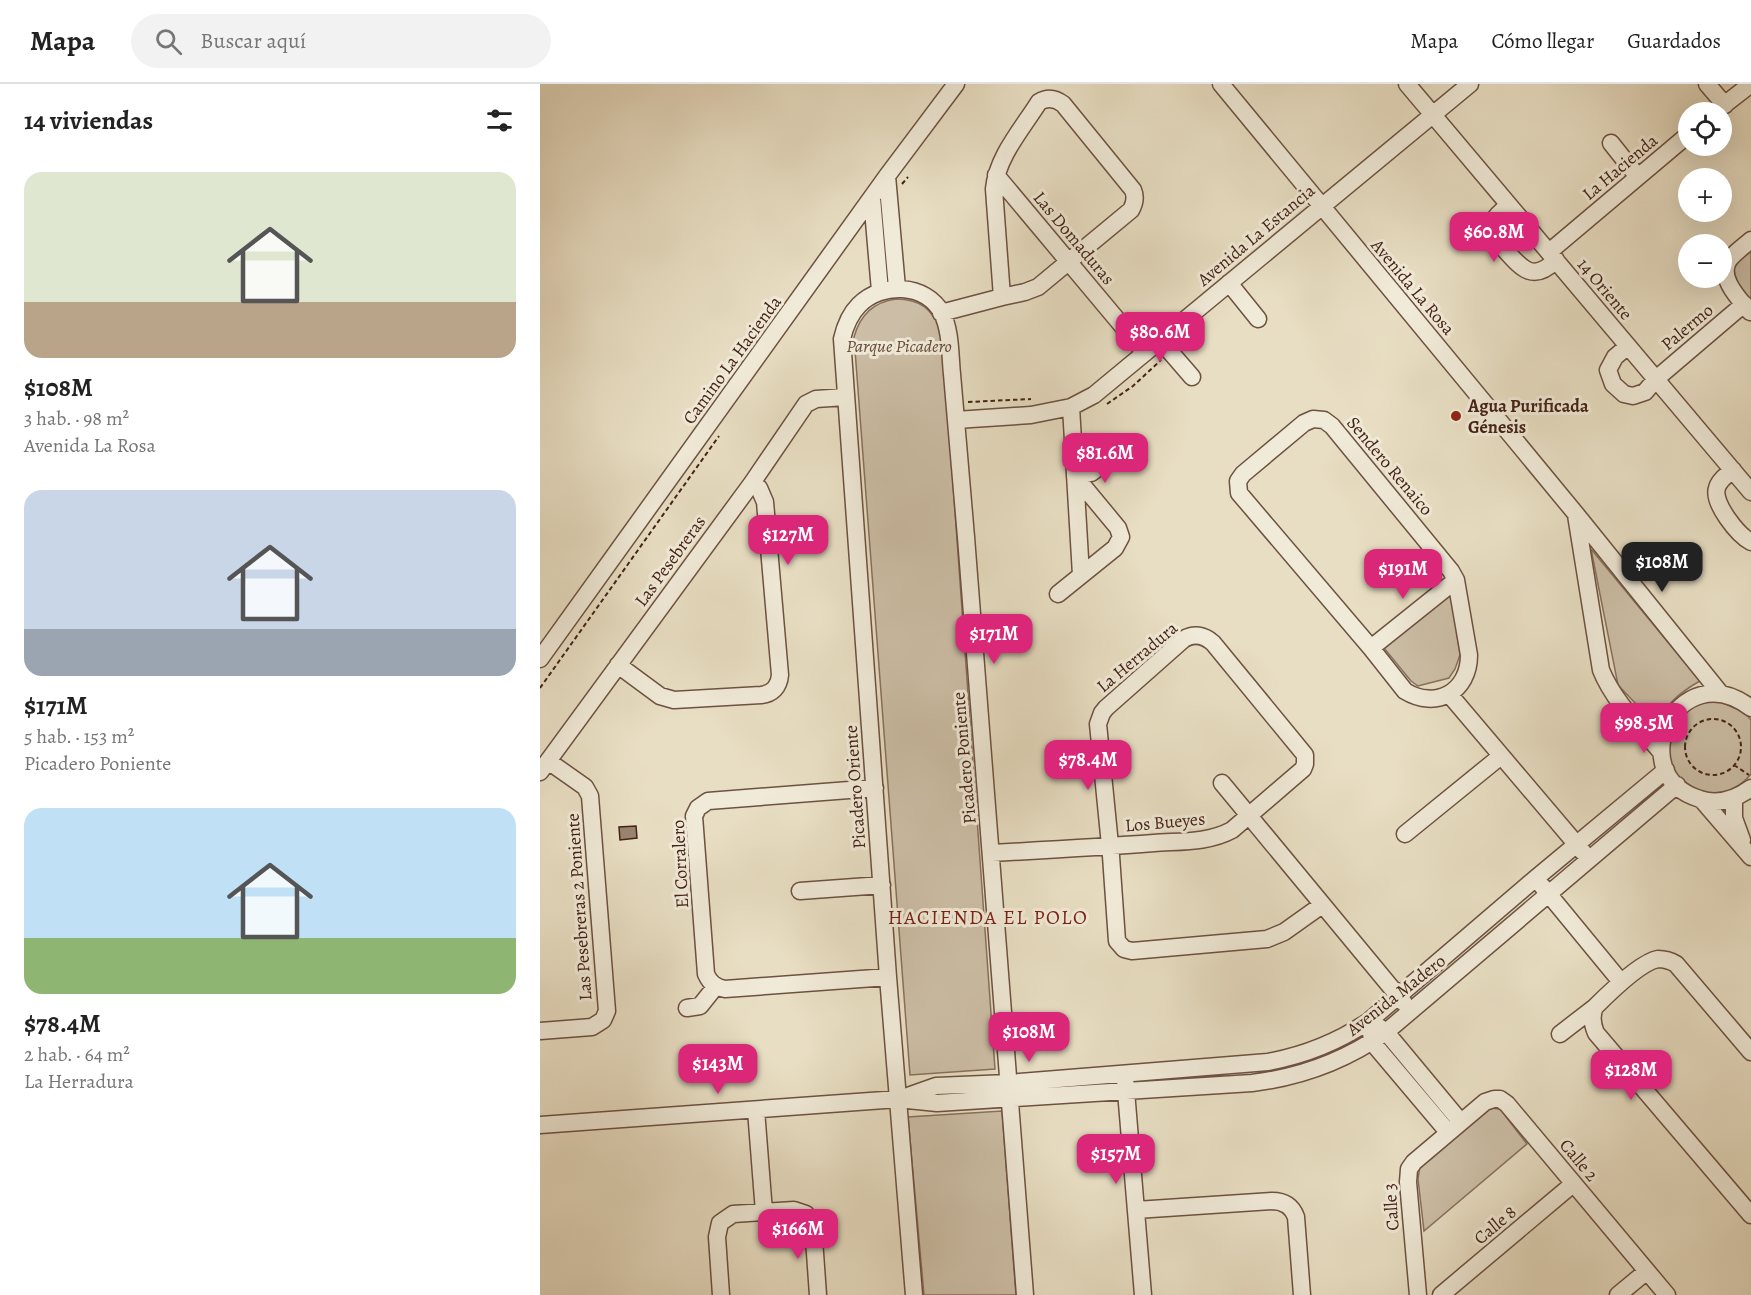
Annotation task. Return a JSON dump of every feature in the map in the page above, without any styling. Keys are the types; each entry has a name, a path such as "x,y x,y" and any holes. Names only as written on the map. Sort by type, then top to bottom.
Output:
{"street":[{"name":"Camino La Hacienda","path":"540,659 880,200 887,176 956,84"},
{"name":"Avenida La Rosa","path":"1221,84 1576,514 1721,694"},
{"name":"14 Oriente","path":"1407,84 1751,492"},
{"name":"Avenida La Estancia","path":"956,420 1031,415 1071,407 1094,395 1470,84"},
{"path":"1707,84 1716,102"},
{"path":"1729,102 1751,84"},
{"path":"880,200 897,288 923,295 937,306 941,313 1025,292 1038,287 1131,210 1135,198 1130,186 1063,104 1050,98 1039,102 1001,162 996,175 994,189 1002,297"},
{"path":"1611,143 1638,177"},
{"name":"La Hacienda","path":"1509,206 1494,220 1492,227 1494,235 1519,266 1526,270 1540,272 1552,256 1678,143"},
{"name":"Las Domaduras","path":"996,175 1145,353"},
{"path":"880,200 880,291"},
{"name":"Palermo","path":"1656,379 1748,308 1728,281 1726,266 1729,260 1751,240"},
{"path":"1229,283 1258,319"},
{"name":"Picadero Oriente","path":"897,288 880,291 859,305 848,321 842,339 888,977 914,1295"},
{"name":"Picadero Poniente","path":"941,313 947,328 956,420 992,853 1025,1295"},
{"path":"1160,340 1192,377"},
{"path":"1628,346 1615,357 1608,370 1613,384 1624,394 1633,396 1645,392 1656,379"},
{"name":"Las Pesebreras","path":"544,766 752,483 806,404 816,399 845,397"},
{"path":"1071,407 1081,574"},
{"name":"Sendero Renaico","path":"1319,419 1332,426 1438,554 1456,580 1469,663 1465,678 1455,690 1442,697 1426,699 1412,695 1405,691 1371,648 1239,493 1238,481 1243,474 1308,420 1319,419"},
{"path":"1075,476 1091,473 1118,453"},
{"path":"1733,470 1718,483 1715,490 1716,499 1720,508 1744,538 1751,542"},
{"path":"1058,594 1115,548 1121,537 1118,528 1075,476"},
{"path":"618,665 660,696 674,700 766,694 775,688 780,675 765,502 759,488 752,483"},
{"path":"1576,514 1601,670 1610,689 1661,752 1666,770 1686,793 1702,800 1723,801 1734,798 1751,788"},
{"path":"1371,648 1456,580"},
{"name":"La Herradura","path":"1305,755 1213,643 1203,636 1188,637 1106,708 1098,724 1117,941 1120,946 1128,950 1267,939 1284,932 1322,905"},
{"path":"1449,694 1589,860"},
{"path":"1661,752 1665,728 1673,714 1692,699 1721,694 1748,702"},
{"name":"Los Bueyes","path":"992,853 1210,839 1232,830 1303,769 1305,755"},
{"path":"1405,834 1501,756"},
{"name":"Las Pesebreras 2 Poniente","path":"540,1031 592,1027 603,1020 607,1007 591,801 585,787 544,766"},
{"name":"Avenida Madero","path":"1009,1091 1125,1072 1268,1062 1286,1059 1330,1044 1369,1021 1666,770"},
{"path":"1222,783 1411,1011"},
{"name":"Avenida Madero","path":"540,1125 898,1099 936,1086 1009,1091 1126,1090 1252,1083 1292,1076 1328,1065 1386,1032 1677,785"},
{"name":"El Corralero","path":"716,986 706,974 694,816 698,808 708,801 875,788"},
{"path":"1734,798 1734,818 1748,853"},
{"path":"1702,800 1748,853"},
{"path":"1536,878 1621,982"},
{"path":"800,891 882,885"},
{"path":"1560,1034 1595,1007 1621,982 1655,960 1661,959 1676,964 1751,1052"},
{"path":"687,1008 700,1006 716,986 725,989 888,977"},
{"path":"1595,1007 1592,1021 1596,1033 1751,1215"},
{"path":"1369,1021 1386,1032 1454,1127"},
{"path":"1369,1021 1372,1042 1454,1127"},
{"path":"1125,1072 1143,1295"},
{"name":"Calle 2","path":"1454,1127 1489,1100 1504,1101 1667,1295"},
{"path":"756,1110 764,1212"},
{"name":"Calle 3","path":"1418,1295 1408,1175 1414,1162 1454,1127"},
{"name":"Calle 8","path":"1442,1295 1574,1184"},
{"path":"1136,1210 1283,1202 1288,1205 1296,1217 1302,1295"},
{"path":"721,1295 717,1232 723,1220 733,1214 794,1209 806,1214 813,1225 818,1295"},
{"path":"1618,1295 1647,1271"}],"path":[{"path":"880,200 908,177"},
{"path":"540,688 725,428"},
{"path":"1710,719 1722,720 1732,727 1741,747 1734,765 1714,775 1702,772 1694,766 1685,750 1686,739 1692,728 1710,719"},
{"path":"1734,765 1751,776"}],"green space":[{"path":"1751,248 1751,303 1736,283 1733,266"},
{"name":"Parque Picadero","path":"896,299 919,303 934,317 942,331 995,1069 910,1075 854,337 860,322 869,311 881,303"},
{"path":"1591,549 1700,681 1674,699 1655,724 1618,685"},
{"path":"1447,594 1452,598 1460,655 1449,678 1418,686 1411,681 1384,648"},
{"path":"1716,700 1744,712 1751,720 1751,774 1734,788 1713,794 1699,791 1675,775 1665,743 1688,706"},
{"path":"1491,1108 1500,1109 1527,1144 1424,1231 1418,1179 1420,1166"},
{"path":"1002,1111 1016,1295 924,1295 908,1117"}],"building":[{"path":"636,826 637,838 620,840 619,827"}],"place":[{"name":"Agua Purificada Génesis","path":"1456,416"}],"district":[{"name":"HACIENDA EL POLO","path":"988,917"}]}
